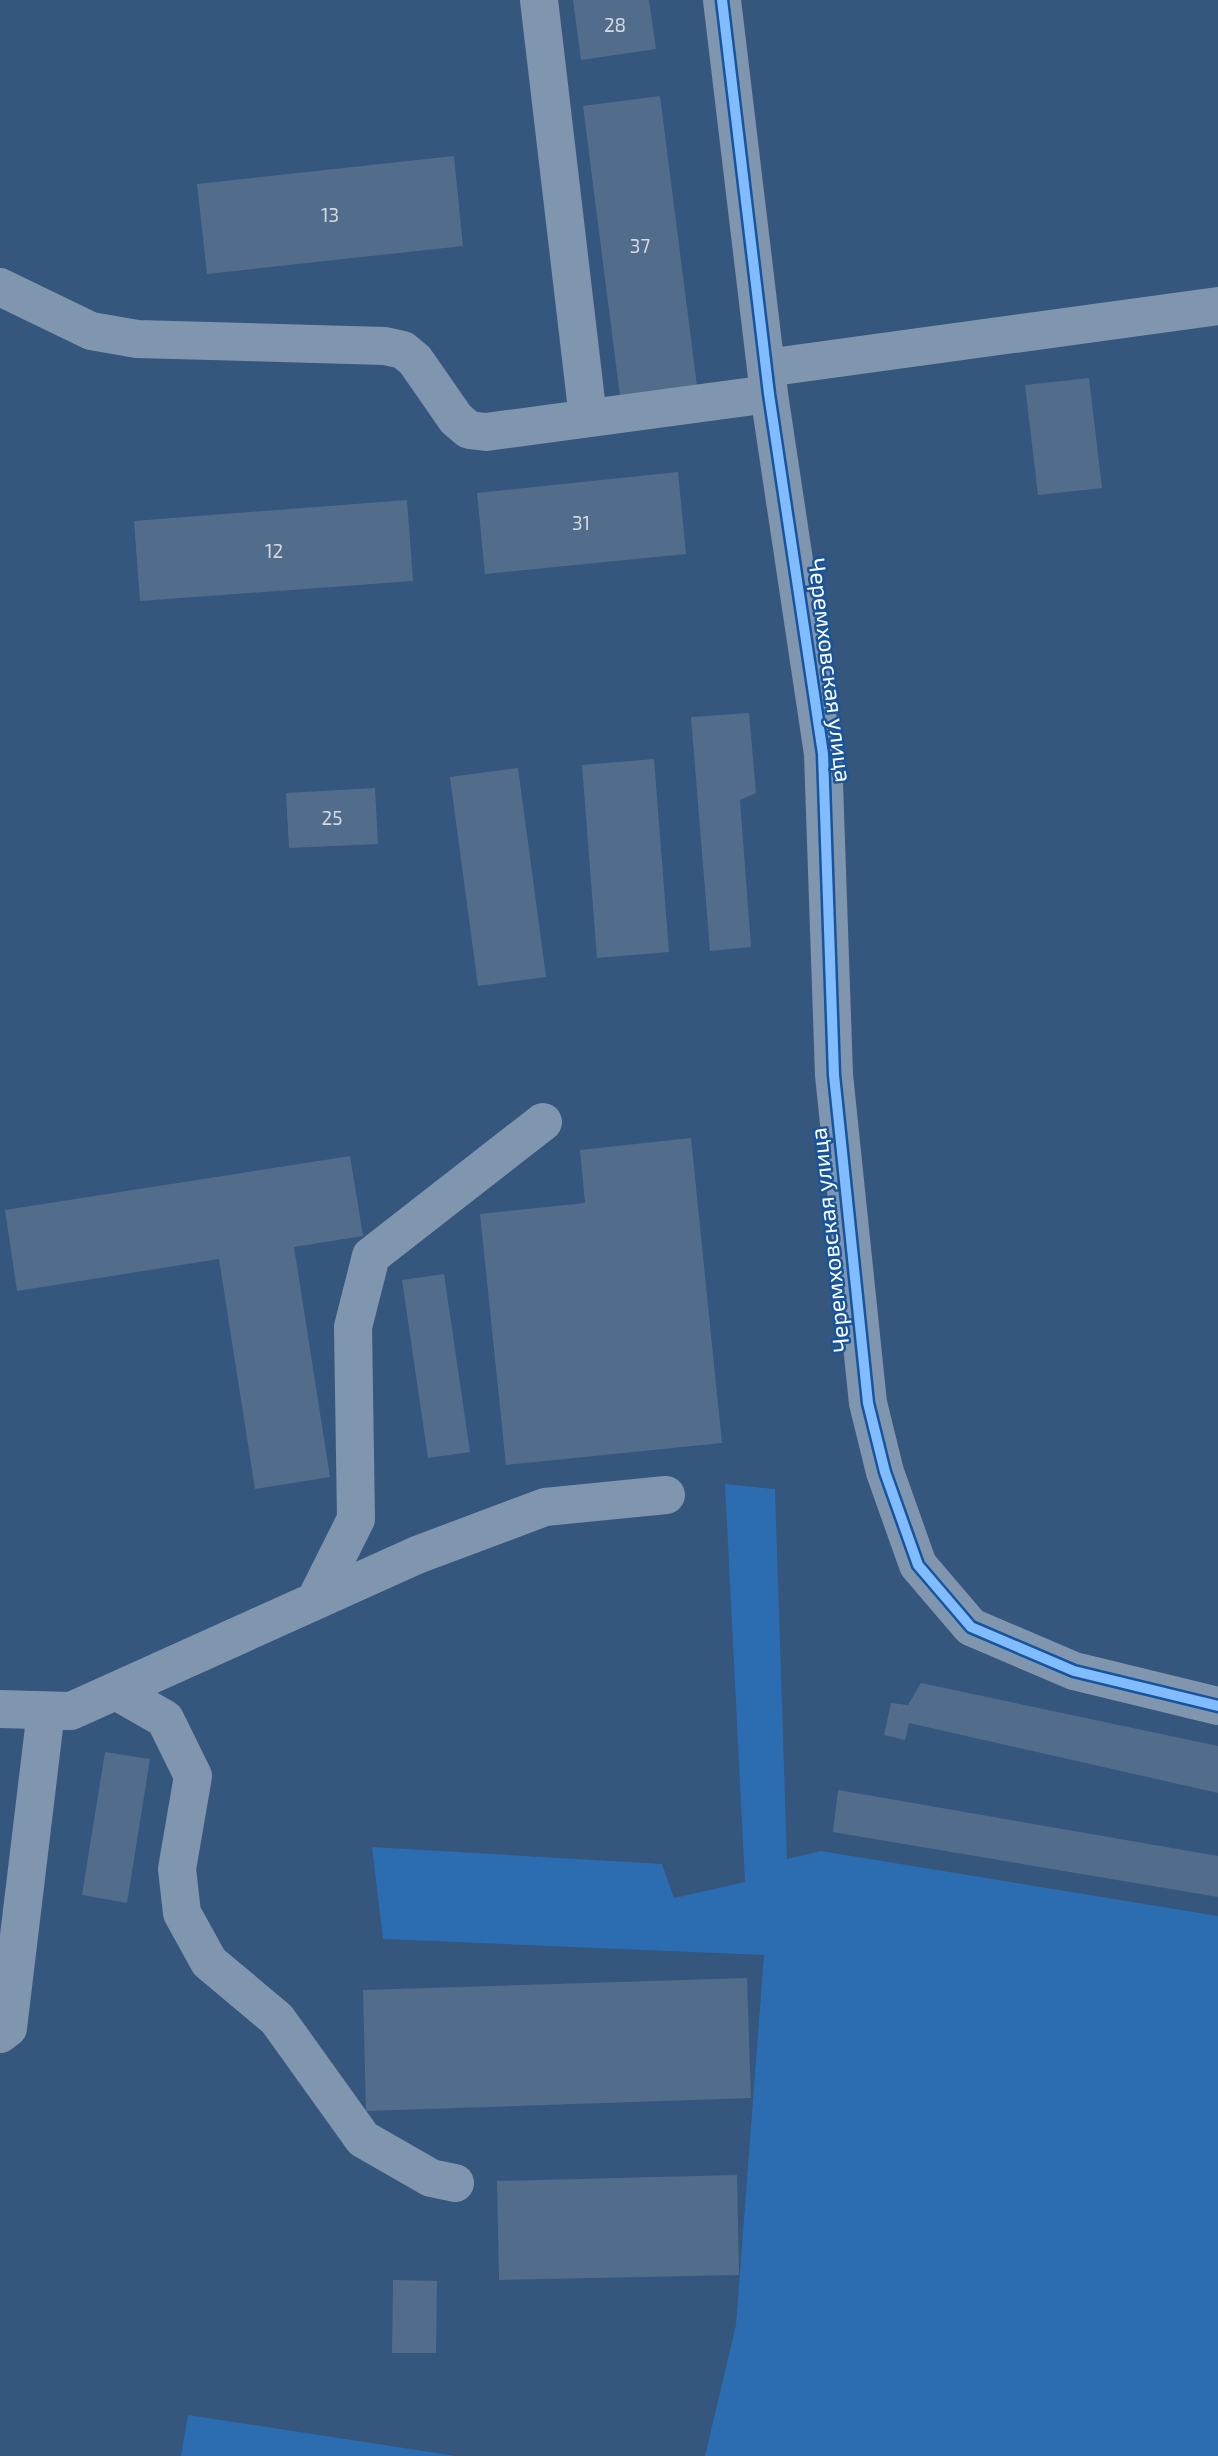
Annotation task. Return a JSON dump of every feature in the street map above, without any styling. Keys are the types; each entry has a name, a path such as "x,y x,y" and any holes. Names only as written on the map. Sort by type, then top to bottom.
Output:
{"street":[{"path":"539,0 588,418"},
{"name":"Черемховская улица","path":"722,0 768,381 824,754 834,1075 868,1403 885,1472 918,1565 971,1627 1074,1671 1218,1706"},
{"path":"0,287 91,331 137,339 385,346 403,351 415,360 456,419 469,429 486,432 588,418 768,381 1218,306"},
{"path":"315,1601 356,1518 353,1327 371,1256 543,1122"},
{"path":"0,1709 71,1712 417,1555 545,1507 666,1494"},
{"path":"116,1691 165,1719 193,1776 177,1869 182,1913 209,1962 277,2018 363,2139 431,2178 455,2183"},
{"path":"0,2034 8,2028 46,1711"}],"shaded area":[{"path":"725,1484 775,1489 787,1859 821,1851 1218,1916 1218,2456 705,2456 736,2325 764,1955 383,1939 372,1847 662,1864 674,1898 745,1882"},
{"path":"188,2415 456,2456 181,2456"}],"building":[{"path":"573,0 649,0 656,49 581,60"},
{"path":"660,96 697,386 620,396 583,106"},
{"path":"454,156 463,246 207,274 197,184"},
{"path":"1089,378 1102,488 1038,495 1025,385"},
{"path":"678,472 686,554 485,574 477,493"},
{"path":"407,500 413,581 140,601 134,521"},
{"path":"749,713 756,793 740,800 751,947 710,951 691,717"},
{"path":"654,759 669,952 597,958 582,765"},
{"path":"518,768 546,977 478,986 450,777"},
{"path":"375,788 378,844 289,848 286,793"},
{"path":"691,1138 722,1443 506,1465 480,1214 585,1203 580,1150"},
{"path":"350,1156 363,1236 294,1247 330,1477 255,1489 219,1259 17,1291 5,1210"},
{"path":"444,1274 470,1452 428,1458 402,1280"},
{"path":"921,1683 1218,1746 1218,1793 909,1723 905,1740 884,1735 891,1703 908,1705"},
{"path":"105,1752 150,1759 127,1903 82,1895"},
{"path":"838,1790 1218,1856 1218,1897 833,1832"},
{"path":"747,1978 751,2098 366,2111 363,1990"},
{"path":"737,2175 739,2275 499,2280 497,2181"},
{"path":"393,2280 437,2281 436,2353 392,2353"}],"cycle path":[{"path":"722,0 769,394 823,754 834,1075 868,1403 885,1472 918,1565 971,1627 1074,1671 1218,1706"}]}
